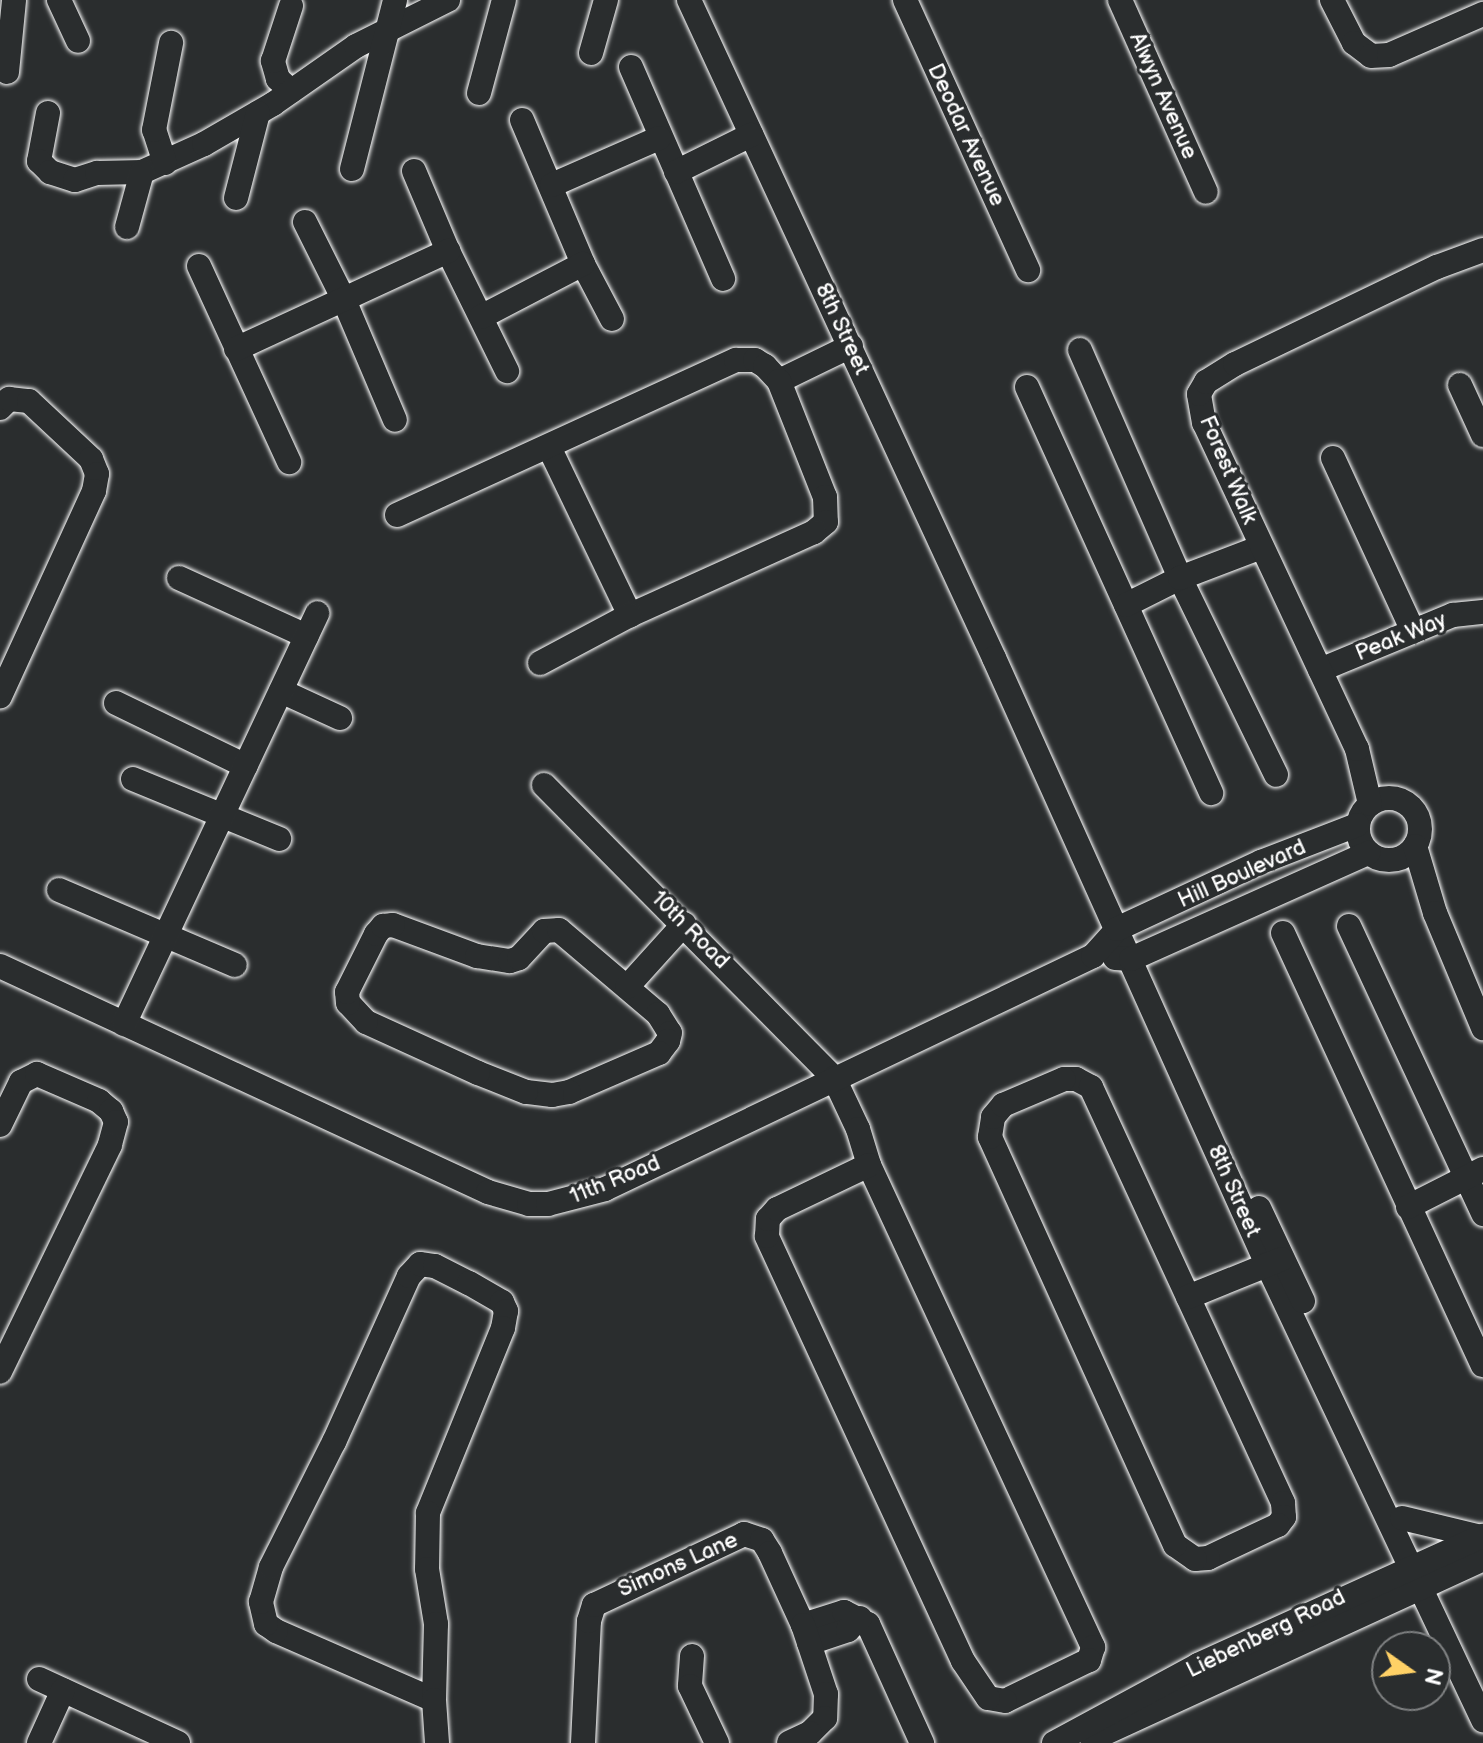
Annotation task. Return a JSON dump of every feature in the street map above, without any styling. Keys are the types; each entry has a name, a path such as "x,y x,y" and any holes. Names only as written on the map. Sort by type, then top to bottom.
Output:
{"street":[{"path":"7,72 14,0"},
{"path":"59,0 78,41"},
{"path":"352,169 395,0"},
{"path":"48,113 39,161 50,172 75,180 97,173 142,172 165,163 258,113 390,26 448,0"},
{"path":"479,93 504,0"},
{"path":"591,53 606,0"},
{"name":"8th Street","path":"689,0 994,658 1055,769 1122,927 1396,1519 1483,1720"},
{"name":"Deodar Avenue","path":"905,0 1028,270"},
{"name":"Alwyn Avenue","path":"1120,0 1206,192"},
{"path":"1332,0 1354,43 1371,56 1389,55 1483,14"},
{"path":"291,6 273,61 278,79 291,91"},
{"path":"165,163 154,130 171,43"},
{"path":"631,67 659,138 723,279"},
{"path":"236,198 258,113"},
{"path":"522,120 583,264 612,319"},
{"path":"676,172 751,135"},
{"path":"552,185 659,138"},
{"path":"414,171 448,251 507,371"},
{"path":"127,227 142,172"},
{"path":"305,222 344,300 395,420"},
{"name":"Forest Walk","path":"1370,804 1357,749 1204,423 1199,394 1206,382 1235,364 1437,267 1483,250"},
{"path":"236,349 448,251"},
{"path":"481,317 583,264"},
{"path":"199,266 289,462"},
{"path":"779,381 851,346"},
{"path":"1080,350 1180,578 1276,775"},
{"path":"397,515 736,360 755,360 779,381 825,497 826,522 814,532 630,615 540,663"},
{"path":"1460,385 1483,435"},
{"path":"1027,387 1211,793"},
{"path":"0,408 9,399 29,401 91,459 97,474 94,491 0,696"},
{"path":"549,447 630,615"},
{"path":"1333,458 1413,631"},
{"path":"1126,605 1180,578 1261,547"},
{"path":"179,578 306,636"},
{"name":"Peak Way","path":"1320,670 1453,615 1483,612"},
{"path":"124,1024 317,613"},
{"path":"281,691 340,718"},
{"path":"116,703 246,766"},
{"name":"Forest Walk","path":"1357,749 1397,798"},
{"path":"133,779 279,839"},
{"name":"10th Road","path":"544,785 834,1078 858,1129 869,1165 1093,1647 1089,1660 1001,1702 988,1698 963,1661 767,1236 768,1219 777,1209 869,1165"},
{"path":"1387,797 1397,798 1413,809 1418,818 1419,837 1406,853 1377,858 1368,853 1358,835 1357,825 1370,804 1387,797"},
{"name":"Hill Boulevard","path":"1122,927 1234,875 1357,825"},
{"path":"1313,842 1326,872"},
{"name":"Hill Boulevard","path":"1136,957 1368,853"},
{"path":"1406,853 1473,982 1483,1028"},
{"path":"1234,875 1248,906"},
{"path":"59,890 235,965"},
{"path":"627,987 684,924"},
{"path":"393,925 477,956 510,961 519,958 544,931 559,930 627,987 658,1014 670,1033 668,1041 659,1053 569,1092 552,1095 526,1092 366,1022 354,1014 347,992 376,934 383,926 393,925"},
{"path":"1349,926 1475,1174 1483,1214"},
{"name":"11th Road","path":"0,966 488,1192 529,1204 571,1200 605,1189 1093,956 1122,927"},
{"path":"1283,933 1483,1365"},
{"name":"11th Road","path":"1093,956 1136,957"},
{"path":"0,1125 21,1082 37,1074 99,1101 111,1111 116,1122 110,1145 10,1323 0,1372"},
{"path":"1064,1079 1076,1079 1091,1087 1188,1297 1275,1482 1284,1517 1278,1525 1208,1558 1195,1559 1175,1545 1091,1366 990,1137 996,1111 1064,1079"},
{"path":"1408,1207 1475,1174"},
{"path":"1188,1297 1276,1262"},
{"path":"434,1700 276,1631 266,1624 261,1602 271,1567 334,1442 409,1276 420,1264 435,1266 478,1288 502,1302 506,1311 503,1328 428,1513 427,1569 436,1624 434,1700 437,1743"},
{"path":"1365,1586 1386,1567 1396,1519 1482,1544"},
{"name":"Simons Lane","path":"583,1743 591,1611 600,1601 744,1534 754,1536 765,1544 806,1634 826,1694 826,1710 819,1725 789,1743"},
{"name":"Liebenberg Road","path":"1082,1743 1482,1544"},
{"name":"8th Street","path":"1420,1575 1483,1694"},
{"name":"Liebenberg Road","path":"1054,1743 1198,1665 1365,1586 1420,1575"},
{"path":"806,1634 848,1630 860,1618 871,1628 922,1743"},
{"path":"692,1656 690,1686 717,1743"},
{"path":"39,1679 178,1743"},
{"path":"39,1743 63,1690"}]}
